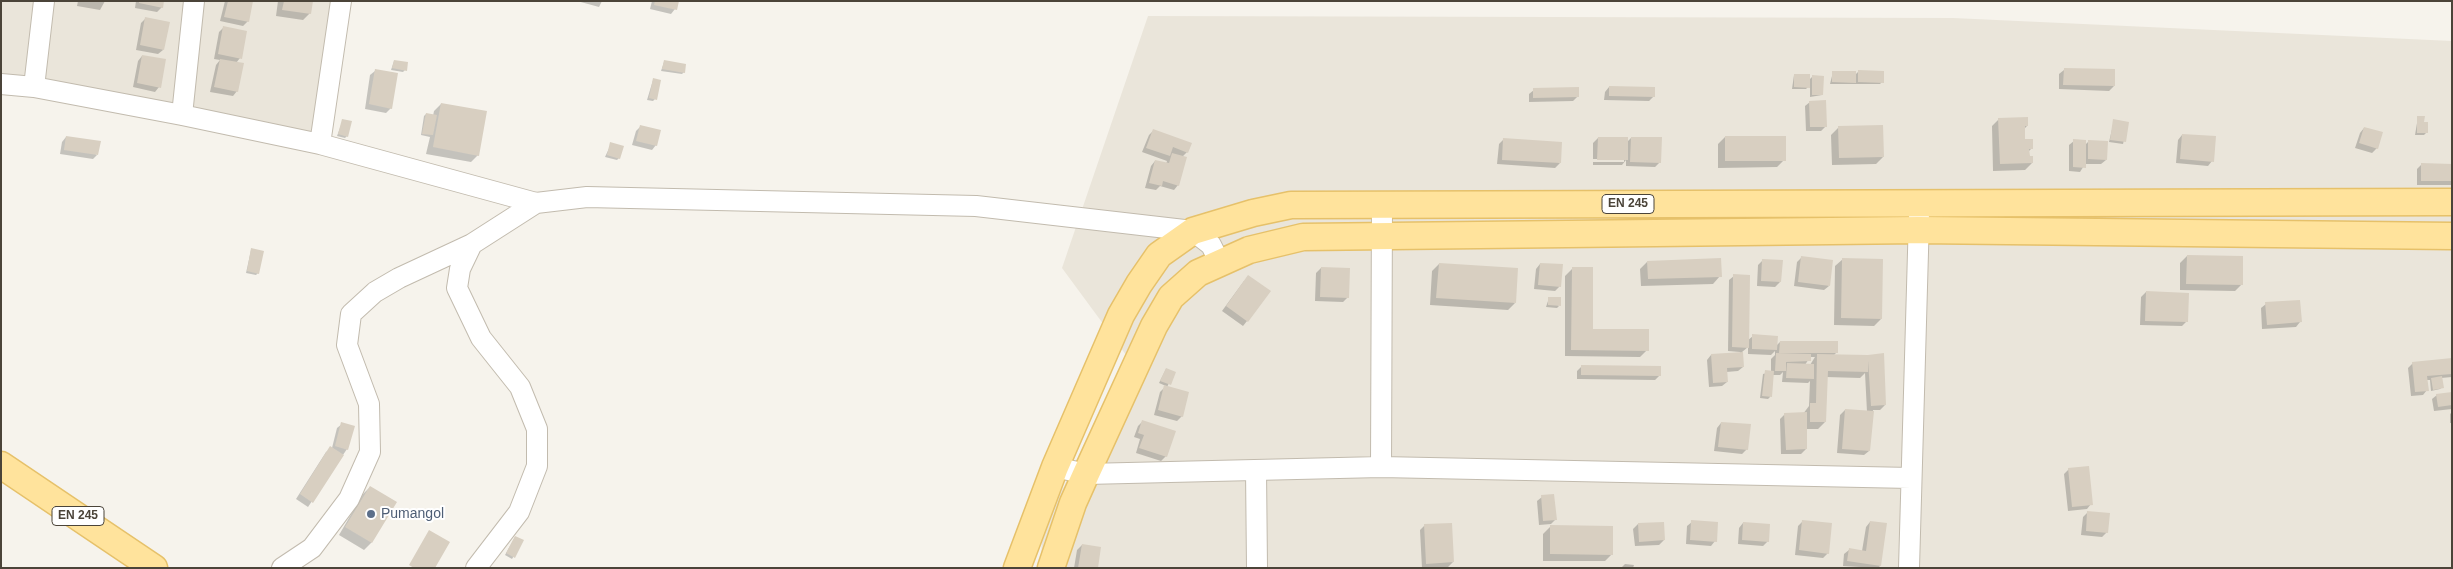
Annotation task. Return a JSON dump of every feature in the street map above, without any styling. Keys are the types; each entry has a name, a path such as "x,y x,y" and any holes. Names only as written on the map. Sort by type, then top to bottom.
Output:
{"main road":[{"name":"EN 245","path":"1017,568 1056,466 1121,315 1138,284 1159,255 1193,231 1253,213 1290,205 2452,202"},
{"path":"1700,204 1701,233"},
{"name":"EN 245","path":"1051,568 1073,503 1154,326 1171,297 1198,273 1248,250 1303,237 1384,236 1919,230 2452,236"},
{"name":"EN 245","path":"1,465 154,568"}],"street":[{"path":"34,87 44,1"},
{"path":"182,114 194,1"},
{"path":"320,144 340,1"},
{"path":"1,84 34,87 182,114 320,144 536,203 588,196 976,206 1193,231 1211,245 1220,263"},
{"path":"282,568 312,548 349,499 370,452 369,404 347,345 351,314 375,292 398,278 472,244 536,203"},
{"path":"1909,568 1919,203"},
{"path":"1381,467 1384,236 1382,205"},
{"path":"472,244 460,269 456,288 481,338 520,387 537,429 537,466 520,512 476,568"},
{"path":"1056,466 1086,474 1381,467 1912,478"},
{"path":"1256,470 1257,568"}],"shaded area":[{"path":"1,1 338,1 320,144 1,84"},
{"path":"1148,16 1953,18 2452,41 2452,568 1041,568 1042,529 1129,359 1062,268"}],"building":[{"path":"139,1 164,1 163,8 139,3"},
{"path":"228,1 253,1 249,22 224,17"},
{"path":"284,1 313,1 311,14 282,10"},
{"path":"655,1 679,1 677,10 654,5"},
{"path":"145,17 170,22 164,50 140,45"},
{"path":"223,26 247,31 242,59 218,54"},
{"path":"142,55 166,59 161,88 137,83"},
{"path":"220,59 244,63 238,92 214,87"},
{"path":"394,60 408,62 407,71 392,68"},
{"path":"664,60 686,64 685,73 662,69"},
{"path":"2064,68 2115,69 2115,86 2063,85"},
{"path":"375,69 398,73 392,109 369,104"},
{"path":"1858,70 1884,71 1884,83 1858,82"},
{"path":"1832,71 1856,71 1856,83 1832,82"},
{"path":"1794,74 1810,74 1810,88 1794,87"},
{"path":"1812,75 1824,76 1823,95 1812,95"},
{"path":"653,78 661,80 657,100 649,98"},
{"path":"1609,86 1655,87 1655,97 1609,96"},
{"path":"1579,87 1579,97 1533,98 1533,88"},
{"path":"1826,100 1827,127 1810,127 1809,101"},
{"path":"441,103 487,111 479,156 433,147"},
{"path":"426,113 437,115 433,135 422,134"},
{"path":"2417,116 2425,116 2424,122 2428,122 2428,133 2417,133"},
{"path":"2028,117 2028,126 2025,126 2025,139 2033,139 2033,149 2029,149 2030,156 2033,156 2033,163 2000,164 1998,118"},
{"path":"342,119 352,121 348,137 338,134"},
{"path":"2113,119 2129,122 2126,142 2110,140"},
{"path":"640,125 661,130 657,146 636,141"},
{"path":"1883,125 1884,157 1839,158 1838,126"},
{"path":"2364,127 2383,132 2378,149 2359,143"},
{"path":"1153,129 1192,143 1188,153 1173,147 1170,156 1146,148"},
{"path":"2182,134 2216,136 2214,162 2180,159"},
{"path":"66,136 101,141 98,155 64,150"},
{"path":"1725,136 1786,136 1786,161 1725,161"},
{"path":"1598,137 1628,137 1628,160 1597,160"},
{"path":"1631,137 1662,137 1661,163 1630,162"},
{"path":"1503,138 1562,142 1561,163 1502,160"},
{"path":"2073,139 2086,140 2086,168 2073,167"},
{"path":"2088,140 2108,141 2107,160 2088,159"},
{"path":"610,142 624,146 620,159 607,155"},
{"path":"1172,153 1187,157 1179,186 1163,181 1162,186 1149,183 1155,160 1169,163"},
{"path":"2421,163 2452,164 2452,181 2421,181"},
{"path":"251,248 264,251 259,274 247,271"},
{"path":"2187,255 2243,256 2243,285 2186,284"},
{"path":"1801,256 1833,260 1830,286 1798,282"},
{"path":"1721,258 1722,277 1648,279 1647,261"},
{"path":"1842,258 1883,259 1882,319 1841,318"},
{"path":"1762,259 1783,260 1781,282 1761,281"},
{"path":"1439,263 1518,268 1516,303 1436,298"},
{"path":"1540,263 1563,264 1561,287 1538,285"},
{"path":"1321,267 1350,268 1349,298 1320,297"},
{"path":"1572,267 1593,267 1593,329 1649,329 1649,351 1571,350"},
{"path":"1733,274 1750,275 1749,348 1732,347"},
{"path":"1248,275 1271,291 1248,322 1226,306"},
{"path":"2146,291 2189,293 2188,322 2145,321"},
{"path":"1548,297 1561,297 1561,306 1548,305"},
{"path":"2300,300 2302,322 2267,325 2265,302"},
{"path":"1752,334 1778,336 1777,350 1752,349"},
{"path":"1780,341 1838,341 1838,353 1779,353"},
{"path":"1743,352 1744,367 1727,368 1728,382 1713,383 1711,354"},
{"path":"1776,353 1811,354 1811,361 1786,362 1786,371 1775,371"},
{"path":"1884,353 1886,405 1871,406 1868,360 1868,372 1828,371 1826,422 1810,422 1810,403 1816,403 1817,354 1868,355"},
{"path":"2452,358 2452,374 2427,376 2429,391 2415,392 2412,362"},
{"path":"1787,363 1814,364 1814,379 1786,378"},
{"path":"1581,365 1661,366 1661,376 1581,375"},
{"path":"1166,368 1176,372 1171,385 1160,381"},
{"path":"1765,370 1774,371 1772,397 1762,396"},
{"path":"2442,376 2444,388 2433,390 2431,378"},
{"path":"1164,385 1189,392 1183,417 1158,410"},
{"path":"2452,392 2452,405 2438,407 2436,394"},
{"path":"1845,409 1874,411 1870,451 1842,449"},
{"path":"1807,412 1807,449 1786,450 1784,413"},
{"path":"1142,420 1176,431 1167,457 1139,448 1144,435 1138,433"},
{"path":"341,422 355,426 348,450 335,446"},
{"path":"1721,422 1751,424 1748,450 1718,447"},
{"path":"330,446 344,455 313,503 300,494"},
{"path":"2089,466 2093,505 2072,507 2068,468"},
{"name":"Pumangol","path":"370,486 397,502 372,543 345,527"},
{"path":"1554,494 1557,520 1543,521 1541,495"},
{"path":"2087,511 2110,513 2108,533 2086,531"},
{"path":"1691,520 1718,522 1717,542 1690,540"},
{"path":"1802,520 1832,523 1829,554 1799,550"},
{"path":"1870,521 1887,523 1881,566 1847,561 1849,548 1866,551"},
{"path":"1664,522 1665,540 1639,542 1638,523"},
{"path":"1743,522 1770,524 1769,542 1742,540"},
{"path":"1452,523 1454,562 1426,564 1424,524"},
{"path":"1550,525 1613,526 1613,555 1550,554"},
{"path":"429,530 450,542 435,568 414,568 409,565"},
{"path":"515,536 524,540 515,558 506,553"},
{"path":"1082,544 1101,547 1098,568 1078,568"}],"place":[{"name":"Pumangol","path":"371,514"}]}
